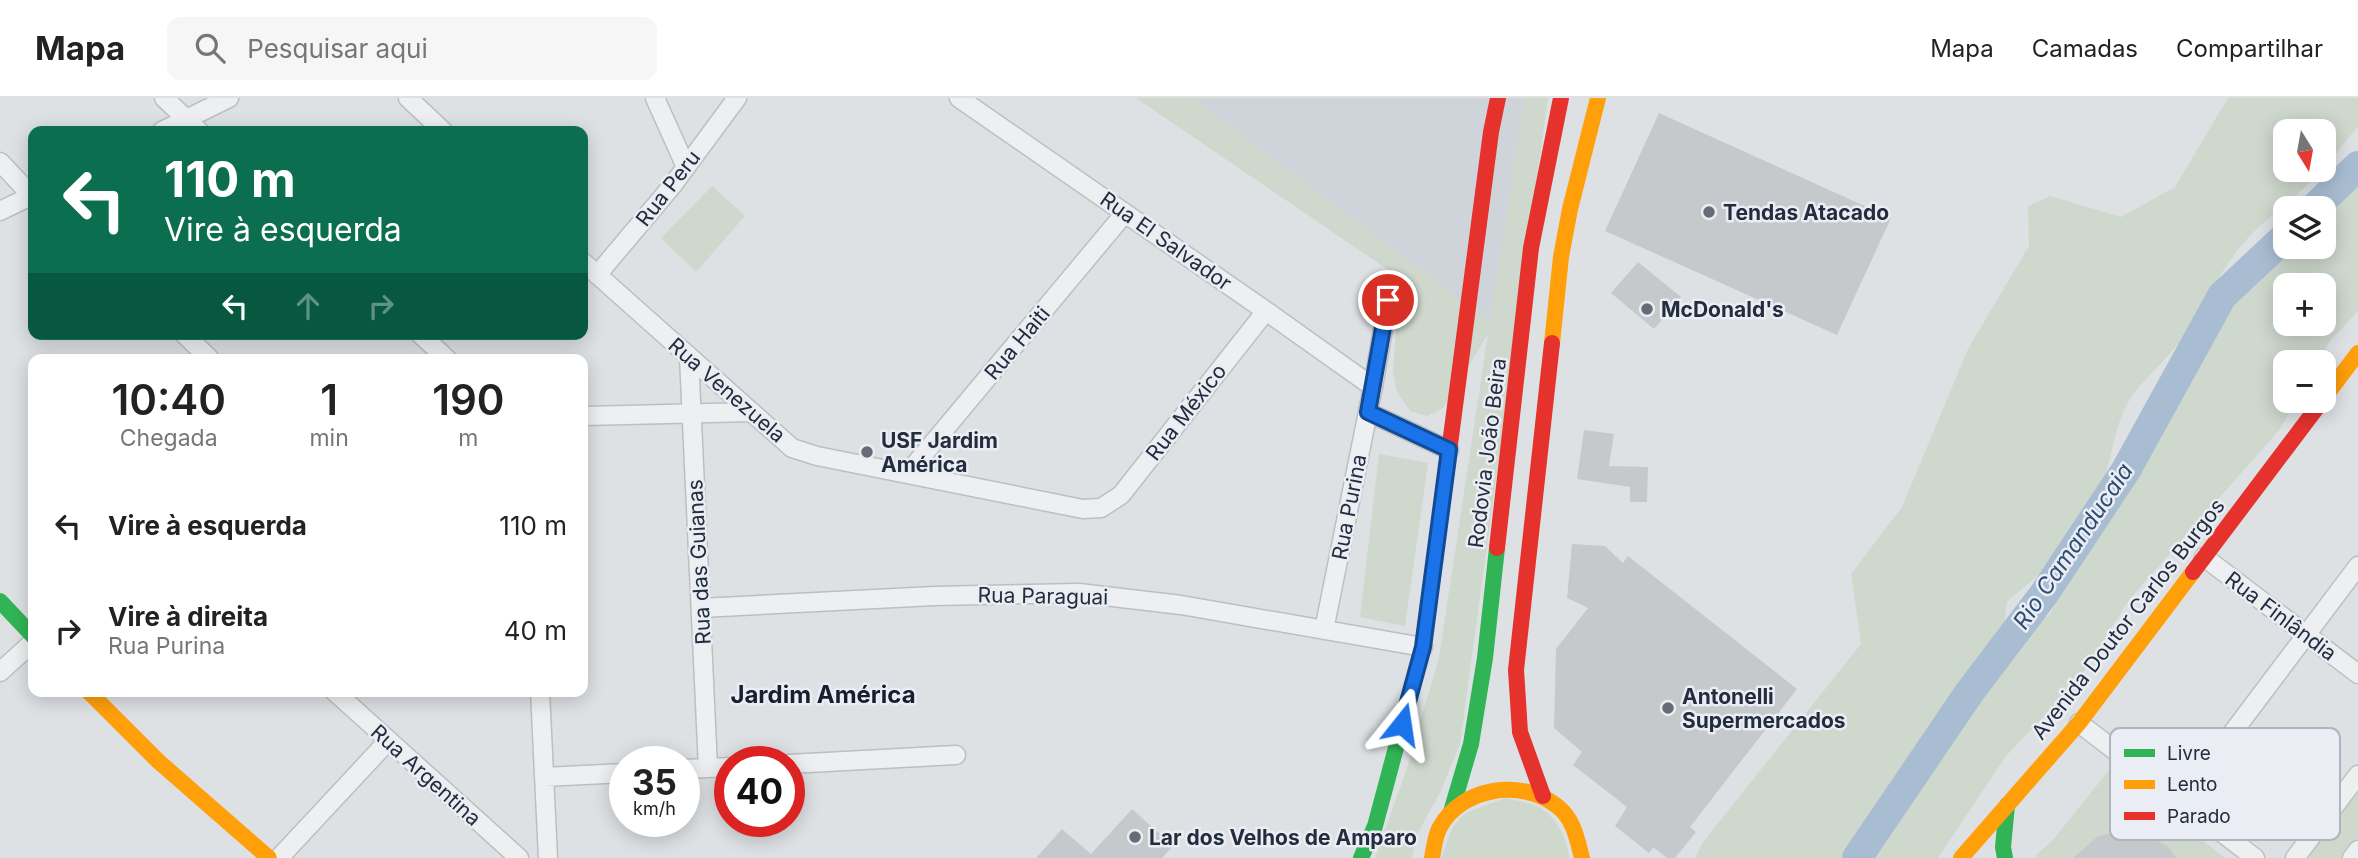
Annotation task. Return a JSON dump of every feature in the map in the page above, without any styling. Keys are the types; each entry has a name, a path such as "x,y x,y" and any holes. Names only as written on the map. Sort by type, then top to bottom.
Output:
{"main road":[{"path":"1361,858 1376,825 1423,647 1498,98"},
{"name":"Rodovia João Beira","path":"1451,812 1471,744 1485,658 1531,248 1560,98"},
{"path":"1543,796 1520,732 1516,670 1561,257 1570,209 1598,98"},
{"name":"Avenida Doutor Carlos Burgos","path":"2336,383 2358,354"},
{"name":"Avenida Doutor Carlos Burgos","path":"1961,858 2078,723 2313,413"},
{"path":"0,601 28,631"},
{"path":"94,697 158,761 269,858"},
{"path":"1432,858 1438,829 1451,812 1470,796 1494,788 1520,788 1543,796 1563,812 1576,832 1582,857"},
{"path":"2005,858 2003,847 2007,805"}],"street":[{"path":"164,98 192,125 229,98"},
{"path":"408,98 438,126"},
{"path":"655,98 687,167"},
{"name":"Rua Peru","path":"597,275 687,167 737,98"},
{"name":"Rua El Salvador","path":"958,98 1373,387"},
{"path":"0,162 28,191"},
{"path":"0,211 28,198"},
{"name":"Rua Haiti","path":"908,473 1125,213"},
{"name":"Rua Venezuela","path":"588,267 792,448 817,456 1083,509 1101,508"},
{"name":"Rua Purina","path":"1324,631 1388,300"},
{"name":"Rua México","path":"1101,508 1121,495 1266,310"},
{"path":"190,340 206,354"},
{"path":"426,340 442,354"},
{"name":"Rua das Guianas","path":"689,357 708,768"},
{"path":"588,416 752,412"},
{"path":"1368,412 1449,450"},
{"name":"Rua Finlândia","path":"2204,557 2358,674"},
{"path":"2235,728 2358,566"},
{"name":"Rua Paraguai","path":"701,608 934,596 1079,593 1181,605 1423,647"},
{"path":"0,672 28,647"},
{"name":"Rua Argentina","path":"340,697 519,858"},
{"path":"540,697 548,858"},
{"path":"2078,723 2110,747"},
{"path":"279,858 388,741"},
{"path":"805,763 956,755"},
{"path":"700,768 714,768"},
{"path":"544,777 609,774"},
{"path":"2340,799 2358,775"},
{"path":"2231,840 2255,858"},
{"path":"2295,858 2309,840"},
{"path":"2352,858 2358,850"}],"shaded area":[{"path":"1136,98 1192,98 1490,321 1524,98 1548,98 1460,744 1440,793 1416,836 1412,858 1375,858 1406,771 1439,658 1488,334 1443,408 1427,416 1410,411 1397,392 1393,371 1400,278"},
{"path":"1192,98 1533,98 1493,324"},
{"path":"2228,98 2358,98 2358,126 2336,153 2336,119 2273,119 2273,182 2310,182 2295,196 2273,196 2273,215 2238,250 2181,340 2129,401 2120,420 2096,499 2075,532 2050,563 2007,601 2004,626 2029,630 2050,614 2184,386 2196,361 2203,335 2235,295 2279,259 2336,259 2335,196 2358,169 2358,311 2336,335 2336,273 2273,273 2273,336 2335,336 2325,350 2273,350 2273,413 2289,413 2280,429 2129,600 2078,681 2006,756 1938,858 1695,858 1703,842 1861,644 1851,574 1902,507 1968,349 2029,246 2028,206 2050,196 2121,217 2175,187"},
{"path":"712,186 745,216 696,272 661,238"},
{"path":"1379,454 1428,463 1405,626 1360,617"},
{"path":"2110,769 2110,840 2202,840 2225,858 2037,858 2036,855 2053,840"},
{"path":"2358,784 2358,837 2342,858 2302,858 2316,840 2340,840 2340,808"},
{"path":"1506,798 1535,805 1551,817 1563,836 1569,858 1442,858 1452,831 1463,816 1479,807"}],"building":[{"path":"1659,113 1891,218 1837,335 1605,231"},
{"path":"1638,262 1681,297 1654,329 1611,293"},
{"path":"1584,430 1614,434 1609,466 1648,467 1647,502 1630,502 1630,487 1577,479"},
{"name":"Antonelli Supermercados","path":"1572,544 1605,546 1623,563 1628,556 1797,689 1690,827 1696,832 1675,858 1667,858 1653,847 1649,853 1615,826 1627,807 1573,765 1582,752 1554,728 1556,649 1588,608 1567,598"},
{"name":"Lar dos Velhos de Amparo","path":"1132,809 1173,846 1162,858 1036,858 1062,829 1091,854"},
{"path":"2110,833 2110,840 2157,840 2168,847 2176,858 2073,858 2097,837"}],"waterway":[{"name":"Rio Camanducaia","path":"2327,196 2358,166"},
{"name":"Rio Camanducaia","path":"1857,858 1969,693 2044,594 2126,470 2222,296 2273,248"}],"traffic: fast":[{"path":"1451,812 1471,744 1485,658 1497,548"},
{"path":"0,601 28,631"},
{"path":"1361,858 1375,826 1423,647 1429,604"},
{"path":"2005,858 2003,847 2007,805"}],"traffic: slow":[{"path":"1552,343 1561,257 1570,209 1598,98"},
{"path":"2336,382 2358,353"},
{"path":"1961,858 2079,723 2193,572"},
{"path":"94,697 158,761 269,858"},
{"path":"1432,858 1438,830 1450,813 1477,795 1510,790 1543,797 1563,811 1574,830 1582,858"}],"traffic: jam":[{"path":"1429,604 1491,132 1498,98"},
{"path":"1497,548 1531,248 1561,98"},
{"path":"1543,796 1520,732 1516,670 1552,343"},
{"path":"2193,572 2313,413"}],"place":[{"name":"Tendas Atacado","path":"1709,212"},
{"name":"McDonald's","path":"1647,309"},
{"name":"USF Jardim América","path":"867,452"},
{"name":"Antonelli Supermercados","path":"1668,708"},
{"name":"Lar dos Velhos de Amparo","path":"1135,837"}],"district":[{"name":"Jardim América","path":"823,694"}],"route":[{"path":"1388,300 1368,412 1449,450 1423,647 1402,724"}]}
